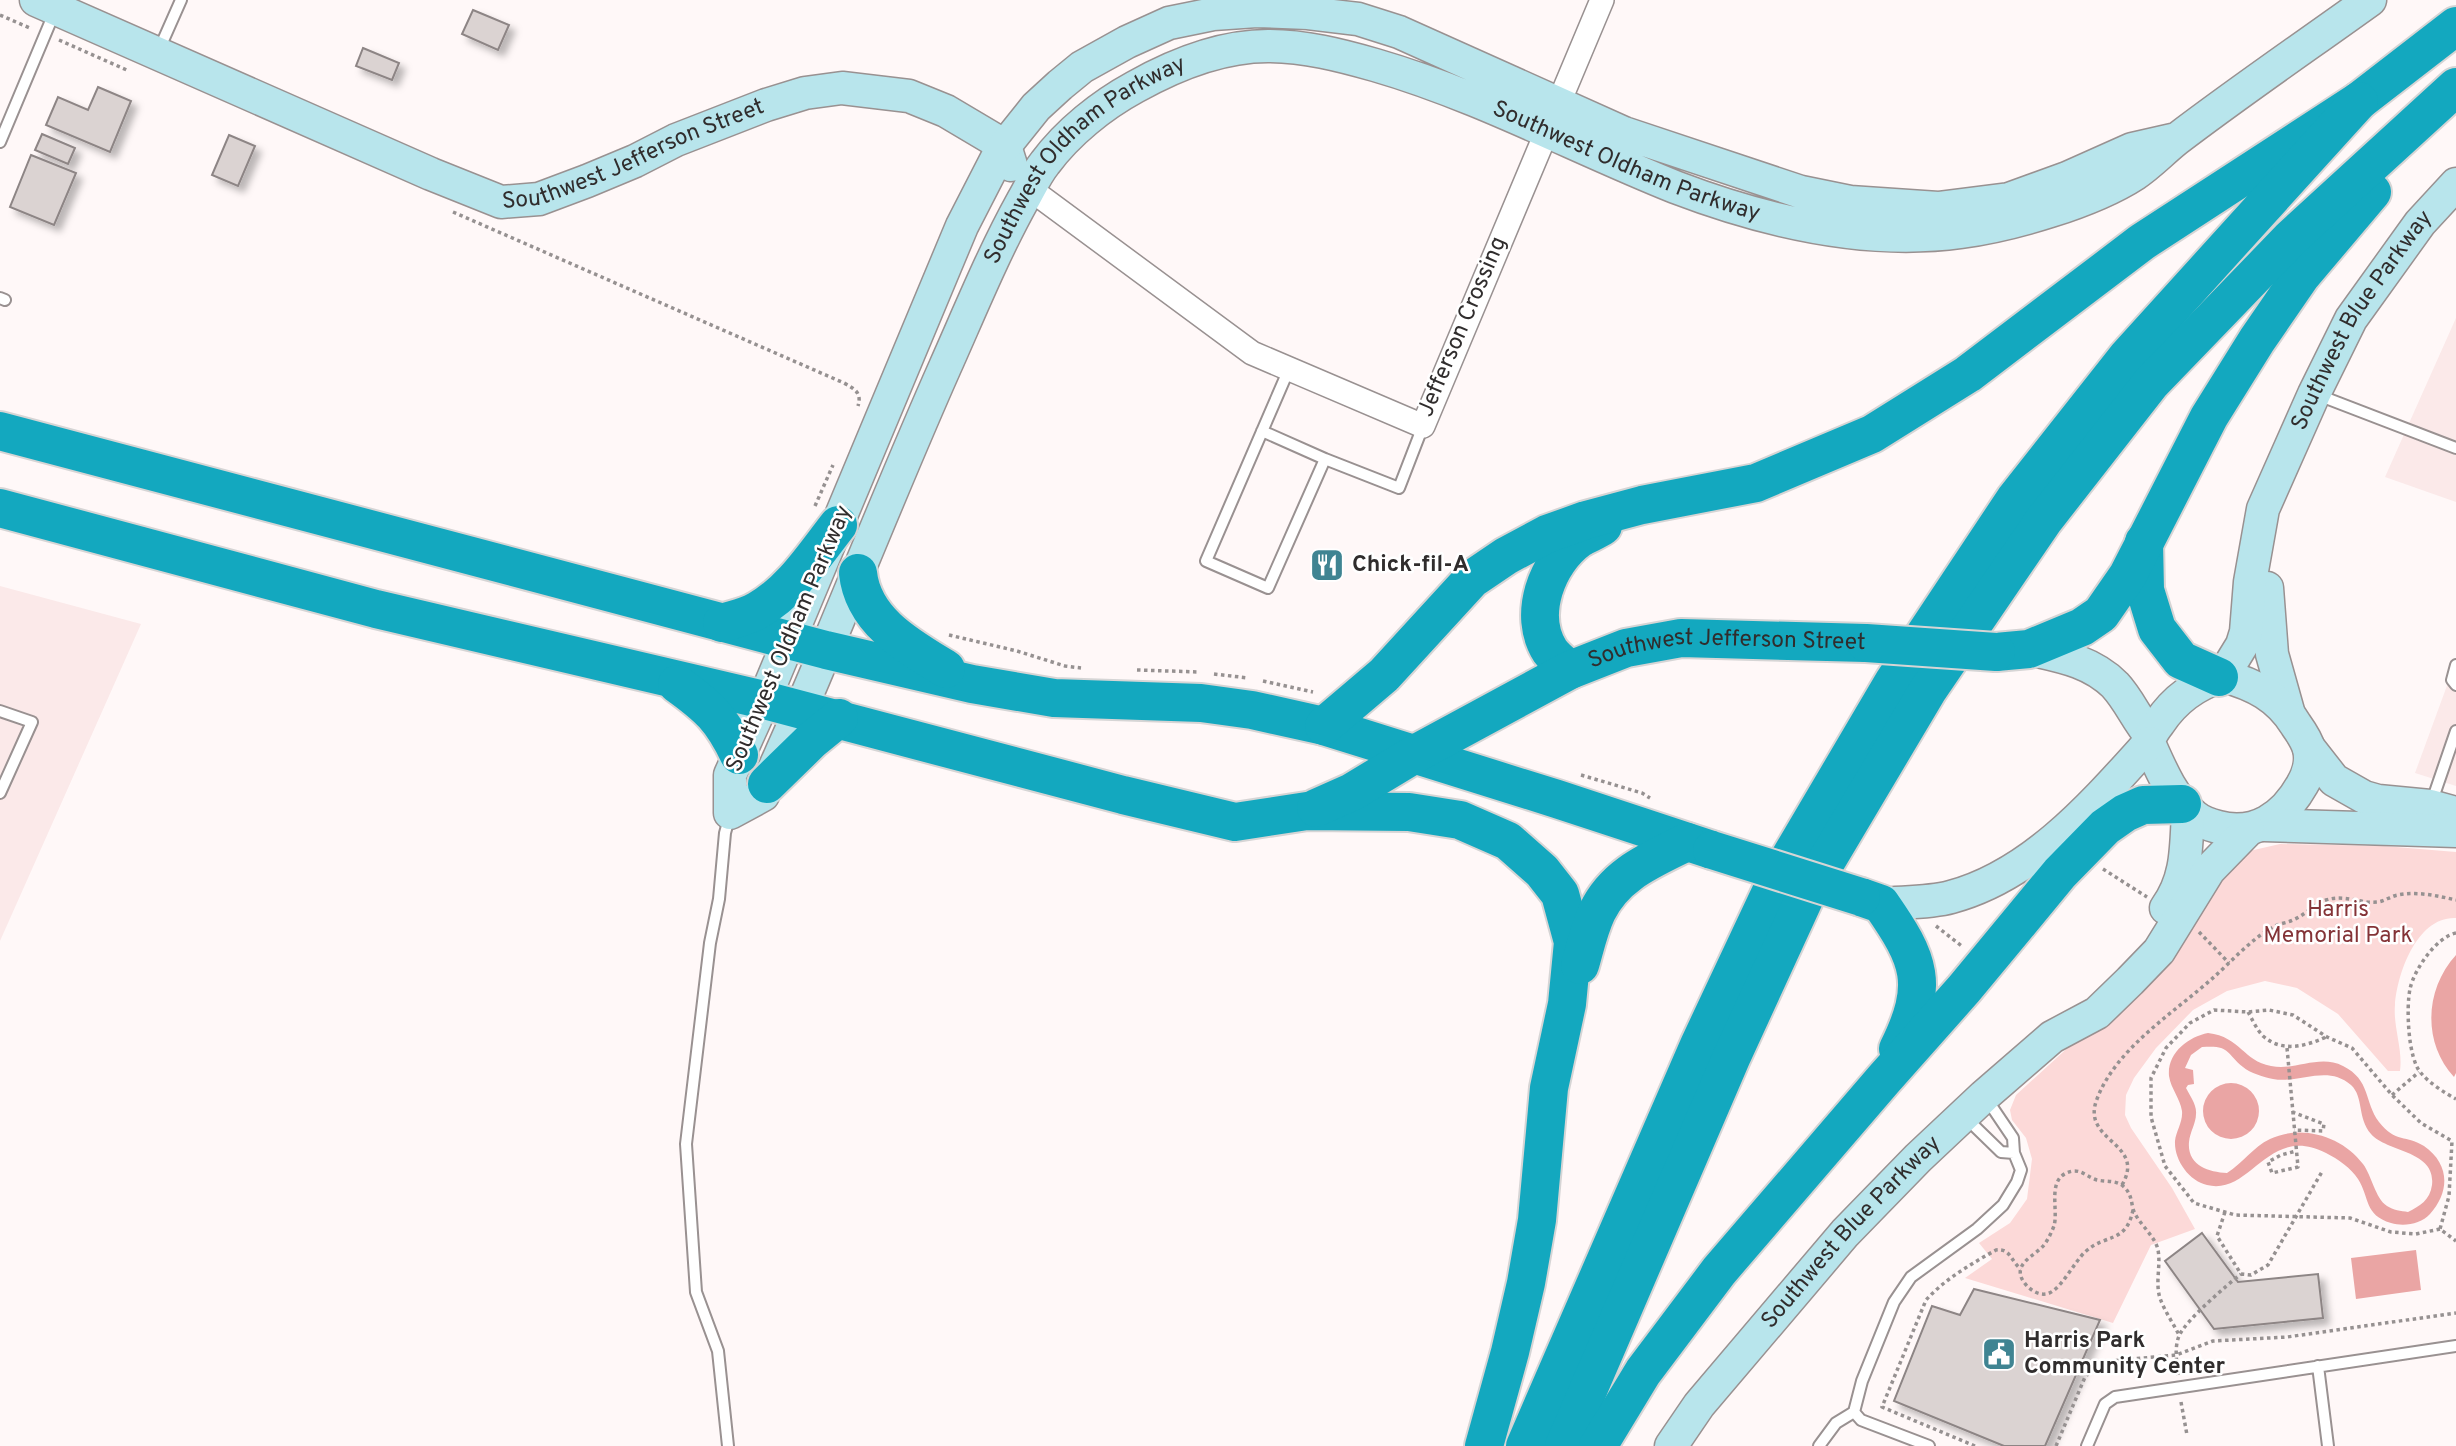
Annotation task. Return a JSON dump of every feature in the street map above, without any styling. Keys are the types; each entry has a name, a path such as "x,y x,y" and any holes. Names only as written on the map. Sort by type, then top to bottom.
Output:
{"highway":[{"path":"1321,710 1384,675 1472,579 1506,556 1547,534 1586,520 1642,506 1756,483 1872,434 1968,374 2142,242 2359,101 2456,26"},
{"path":"2012,650 2082,627 2101,614 2128,575 2208,417 2286,298 2301,276 2456,89"},
{"path":"1564,1446 1732,1056 1805,897 1928,690 2044,520 2151,383 2291,239 2456,89"},
{"path":"1525,1446 1699,1045 1776,881 1894,681 2015,499 2127,357 2359,101"},
{"path":"0,431 789,641 972,684 1054,698 1201,703 1252,710 1321,710 1415,754 1871,900 1910,950 1916,968 1917,1001 1884,1079"},
{"path":"1570,670 1550,651 1544,635 1540,615 1544,588 1555,568 1578,540 1642,506"},
{"path":"0,508 376,608 801,709 1123,796 1235,822 1307,811 1409,812 1460,820 1508,841 1542,871 1560,894 1573,942 1567,1004"},
{"path":"722,623 760,610 780,594 803,569 826,517"},
{"path":"2144,542 2145,590 2157,629 2181,660 2221,677"},
{"path":"858,573 862,597 882,623 916,651 972,684"},
{"name":"Southwest Jefferson Street","path":"1307,811 1352,792 1415,754 1570,670 1626,648 1681,638 2012,650"},
{"path":"670,678 707,706 726,729 739,755"},
{"path":"767,784 812,740 839,719"},
{"path":"1598,1446 1643,1372 1719,1271 1964,989 2060,873 2105,827 2125,813 2143,805 2185,807"},
{"path":"1484,1446 1526,1283 1537,1220 1549,1087 1567,1004 1597,912 1614,887 1629,872 1699,846"}],"street":[{"name":"Jefferson Crossing","path":"1030,189 1252,353 1423,426 1602,0"},
{"name":"Southwest Oldham Parkway","path":"1551,118 1399,32 1358,19 1308,13 1213,14 1169,23 1086,65 1036,107 1005,146 962,226 826,517 789,641 730,775 730,813 763,795 997,249 1044,163 1070,135 1126,92 1193,59 1230,50 1264,46 1336,54 1469,97 1551,118 1624,133 1801,192 1848,216 2009,199 2067,178 2132,149 2176,139 2370,0"},
{"name":"Southwest Jefferson Street","path":"45,14 145,63 500,202 539,199 766,105 805,93 842,88 909,96 946,111 1005,146"},
{"path":"1030,189 1026,175 1034,146 1086,65"},
{"path":"997,249 1012,176 1011,158 1005,146"},
{"name":"Southwest Blue Parkway","path":"2221,677 2242,645 2246,632 2249,582 2263,509 2314,394 2351,319 2420,223 2456,184"},
{"name":"Southwest Blue Parkway","path":"2283,466 2278,513 2268,562 2266,602 2272,654 2288,712"},
{"name":"Southwest Jefferson Street","path":"2012,650 2084,663 2101,673 2116,686 2150,739"},
{"path":"1871,900 1948,898 2005,876 2069,826 2105,791 2150,739 2168,709 2183,695 2221,677 2249,683 2288,712 2309,748 2334,780 2357,794 2378,801 2443,809"},
{"path":"2150,739 2168,784 2185,807 2206,824 2235,831 2256,827 2456,831"},
{"path":"2256,827 2285,810 2296,796 2308,771 2309,748"},
{"name":"Southwest Blue Parkway","path":"2052,1037 2077,1002 2148,931 2174,897 2183,876 2187,855 2185,807"},
{"name":"Southwest Blue Parkway","path":"1671,1446 1699,1405 1845,1233 1917,1158 1974,1105 2052,1037 2097,1013 2159,951 2210,870 2256,827"}],"lane":[{"path":"145,63 181,0"},
{"path":"0,142 45,14"},
{"path":"1289,369 1206,561 1268,588 1325,458"},
{"path":"2314,394 2456,448"},
{"path":"1262,431 1399,488 1423,426"},
{"path":"2456,665 2452,680 2456,685"},
{"path":"0,711 32,722 0,793"},
{"path":"2443,809 2456,731"},
{"path":"729,1446 718,1351 696,1292 686,1144 710,943 719,900 730,813"},
{"path":"1974,1105 2001,1152 2014,1153"},
{"path":"1819,1446 1836,1423 1854,1412 1862,1381 1894,1301 1910,1277 1977,1229 2003,1205 2017,1182 2021,1170 2014,1153 2013,1138 1974,1105"},
{"path":"2087,1446 2105,1404 2115,1397 2456,1346"},
{"path":"2318,1366 2328,1446"},
{"path":"1854,1412 1861,1420 1929,1446"}],"path":[{"path":"0,15 45,14 145,63"},
{"path":"451,211 844,383 858,391 860,396 854,415"},
{"path":"826,517 834,462"},
{"path":"945,635 1017,651 1065,666 1094,669"},
{"path":"1133,670 1230,675 1321,710"},
{"path":"2123,1184 2129,1171 2128,1160 2098,1128 2094,1114 2096,1100 2123,1058 2176,1006 2260,936 2275,926 2293,921 2324,900 2349,897 2378,902 2412,893 2456,900"},
{"path":"1934,924 1966,950"},
{"path":"2194,926 2230,963"},
{"path":"2456,933 2450,934 2430,949 2410,988 2408,1036 2419,1072 2456,1099"},
{"path":"2440,1229 2449,1196 2454,1141 2421,1123 2392,1095 2352,1048 2327,1037 2293,1015 2269,1010 2214,1010 2190,1023 2166,1048 2151,1078 2151,1117 2165,1166 2194,1203 2235,1215 2350,1218 2391,1232 2416,1234 2440,1229 2456,1241"},
{"path":"2248,1012 2264,1036 2287,1048 2309,1045 2327,1037"},
{"path":"2287,1048 2298,1167 2272,1173 2267,1162 2296,1148"},
{"path":"2392,1095 2419,1072"},
{"path":"2292,1112 2324,1124 2323,1131 2294,1131"},
{"path":"2178,1378 2176,1355 2179,1335 2201,1310 2241,1274 2251,1275 2268,1265 2323,1170"},
{"path":"1975,1446 1882,1408 1926,1300 1945,1282 1996,1250 2008,1251 2021,1269 2024,1283 2033,1292 2045,1294 2056,1289 2087,1250 2116,1238 2126,1230 2133,1210 2132,1198 2123,1184 2095,1180 2082,1172 2073,1171 2063,1175 2056,1185 2054,1195 2054,1224 2044,1245 2023,1262 2021,1269"},
{"path":"2133,1210 2158,1248 2159,1296 2179,1335"},
{"path":"2225,1212 2217,1236 2241,1274"},
{"path":"2056,1446 2085,1377 2100,1362 2176,1355 2213,1341 2287,1337 2456,1313"},
{"path":"2181,1402 2186,1434"}],"shaded area":[{"path":"2456,318 2456,502 2385,477"},
{"path":"0,586 141,624 0,941"},
{"path":"2456,661 2456,786 2415,773"},
{"path":"2456,955 2454,1077 2436,1048 2431,1016 2438,983"},
{"path":"2200,1035 2219,1035 2254,1059 2271,1066 2325,1062 2343,1066 2352,1072 2363,1085 2374,1114 2385,1129 2424,1146 2439,1161 2443,1170 2444,1188 2437,1205 2430,1214 2412,1224 2396,1224 2382,1220 2372,1211 2362,1186 2352,1171 2331,1155 2306,1146 2289,1147 2274,1153 2236,1180 2222,1186 2207,1185 2194,1179 2184,1169 2175,1148 2182,1111 2170,1081 2169,1068 2180,1047","holes":["2202,1047 2223,1048 2246,1069 2273,1079 2323,1075 2342,1079 2351,1085 2358,1095 2364,1121 2371,1134 2388,1145 2419,1158 2427,1165 2432,1185 2427,1199 2408,1212 2389,1207 2379,1198 2366,1169 2354,1154 2333,1140 2308,1133 2270,1139 2227,1173 2200,1166 2189,1150 2196,1111 2186,1088 2194,1084 2193,1070 2185,1068 2191,1055"]},
{"path":"2231,1083 2242,1085 2251,1091 2257,1100 2257,1122 2251,1131 2242,1137 2231,1139 2220,1137 2211,1131 2205,1122 2203,1111 2205,1100 2211,1091 2220,1085"},
{"path":"2416,1250 2421,1290 2356,1299 2351,1258"}],"green space":[{"name":"Harris Memorial Park","path":"2280,844 2384,846 2456,852 2456,918 2442,920 2430,926 2420,936 2400,978 2395,1013 2400,1071 2388,1071 2338,1014 2297,988 2265,981 2227,991 2193,1010 2156,1048 2134,1078 2126,1095 2125,1115 2131,1128 2172,1188 2195,1229 2151,1245 2113,1323 1965,1278 1992,1259 1979,1243 2010,1223 2027,1199 2032,1159 2026,1138 2012,1120 2010,1110 2016,1095 2167,957 2204,896 2245,852"}],"building":[{"path":"473,10 509,25 498,50 462,34"},
{"path":"363,48 399,63 392,80 356,66"},
{"path":"98,87 131,101 110,152 46,125 58,97 88,110"},
{"path":"42,134 75,148 68,164 35,150"},
{"path":"229,135 255,146 238,186 212,175"},
{"path":"31,155 76,173 54,225 10,207"},
{"path":"2202,1233 2238,1282 2318,1274 2323,1318 2214,1329 2165,1261"},
{"name":"Harris Park Community Center","path":"1974,1289 2100,1320 2045,1446 2004,1446 1894,1401 1932,1306 1960,1315"}],"place":[{"name":"Chick-fil-A","path":"1327,565"},
{"name":"Harris Park Community Center","path":"1999,1354"}]}
